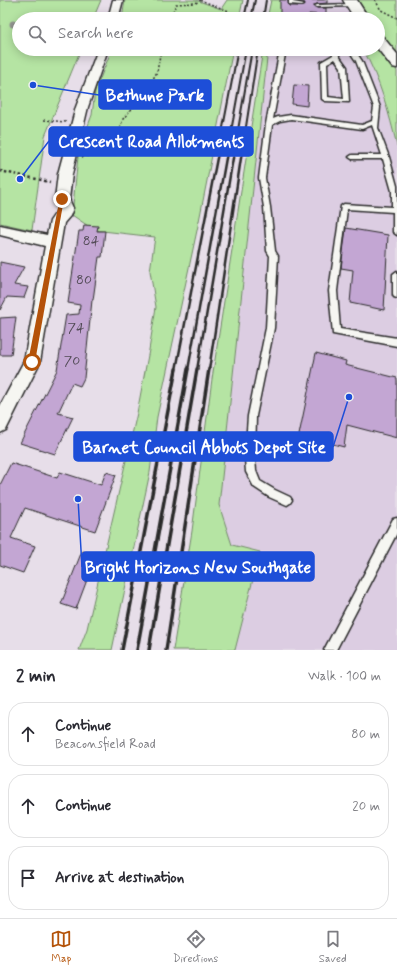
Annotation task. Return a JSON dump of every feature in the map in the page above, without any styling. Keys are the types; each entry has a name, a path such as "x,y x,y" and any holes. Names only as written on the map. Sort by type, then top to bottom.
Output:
{"main road":[{"path":"351,2 357,12"},
{"path":"385,49 397,64"}],"street":[{"path":"115,12 118,0"},
{"path":"0,424 32,362 57,221 66,212 62,199 70,156 78,123 101,56"},
{"path":"0,230 53,242"}],"lane":[{"path":"291,0 291,3 302,4"},
{"path":"317,6 351,2"},
{"path":"282,56 269,124 262,178 267,208 271,251 274,256 270,328 252,416 250,458 251,472 257,484 272,494 287,500"},
{"path":"336,56 344,67 347,101 325,99 324,62 336,56"},
{"path":"356,56 377,107 375,122 386,157 394,191 397,232"},
{"path":"269,124 278,119 291,117 362,127 375,122"},
{"path":"352,157 386,157"},
{"path":"396,210 344,206 333,291 336,332 397,342"},
{"path":"397,274 397,295"},
{"path":"330,650 397,523"}],"path":[{"path":"173,12 176,4 196,3 200,0 229,11"},
{"path":"375,0 378,9 384,12"},
{"path":"385,12 397,18"},
{"path":"70,156 86,157 102,152 117,136 123,119 144,95 157,72 160,56"},
{"path":"44,120 78,123"},
{"path":"0,171 39,180"}],"shaded area":[{"path":"283,0 343,0 350,12 282,12"},
{"path":"267,56 367,56 375,71 391,120 397,147 397,650 235,650 260,552 232,545 219,505"}],"green space":[{"path":"0,0 101,0 96,12 12,12 12,56 78,56 45,136 32,230 0,223"},
{"path":"125,0 196,0 221,9 227,0 243,0 240,12 123,12"},
{"path":"271,0 283,0 282,12 268,12"},
{"path":"358,0 397,0 397,57 385,39 385,12 366,12"},
{"path":"385,54 389,57 397,71 397,146 391,121 366,56 385,56"},
{"path":"109,56 232,56 199,221 157,417 150,472 112,650 79,650 87,629 137,413 149,350 156,307 150,271 155,237 94,230 72,215 78,157 85,145 86,131 92,115 95,91"},
{"path":"262,56 267,56 219,505 232,545 260,552 235,650 173,650 192,531 212,379"}],"building":[{"path":"280,0 288,0 289,6 302,6 305,3 294,0 327,0 327,3 314,5 317,8 326,8 326,12 280,12"},
{"path":"294,85 308,86 307,106 292,104"},
{"path":"84,225 98,226 97,231 105,231 102,257 99,257 92,300 84,378 80,386 72,383 58,413 73,417 55,454 20,443 57,370 66,315 79,314 80,305 68,303 79,231 83,231"},
{"path":"346,228 388,235 384,310 350,303 353,270 341,268"},
{"path":"0,262 24,267 14,285 28,287 24,298 7,297 0,310"},
{"path":"16,317 11,355 0,355 0,318"},
{"path":"316,353 346,361 345,365 397,378 397,438 347,425 344,447 299,435"},
{"path":"11,463 57,478 60,472 101,485 106,472 116,475 95,531 25,508 11,538 35,546 23,573 0,565 0,485"},
{"path":"82,551 96,556 76,609 61,604"}],"railway":[{"path":"245,12 248,0"},
{"path":"252,12 255,0"},
{"path":"264,12 266,0"},
{"path":"217,159 237,56"},
{"path":"226,159 245,56"},
{"path":"233,159 251,56"},
{"path":"241,159 257,56"},
{"path":"176,370 217,158"},
{"path":"188,370 226,158"},
{"path":"197,370 233,158"},
{"path":"209,370 241,158"},
{"path":"122,650 176,369"},
{"path":"137,650 188,369"},
{"path":"149,650 197,369"},
{"path":"166,650 209,369"}],"place":[{"name":"Bethune Park","path":"33,85"},
{"name":"Crescent Road Allotments","path":"20,179"},
{"name":"Barnet Council Abbots Depot Site","path":"349,397"},
{"name":"Bright Horizons New Southgate","path":"78,499"}],"route":[{"path":"32,362 62,199"}]}
